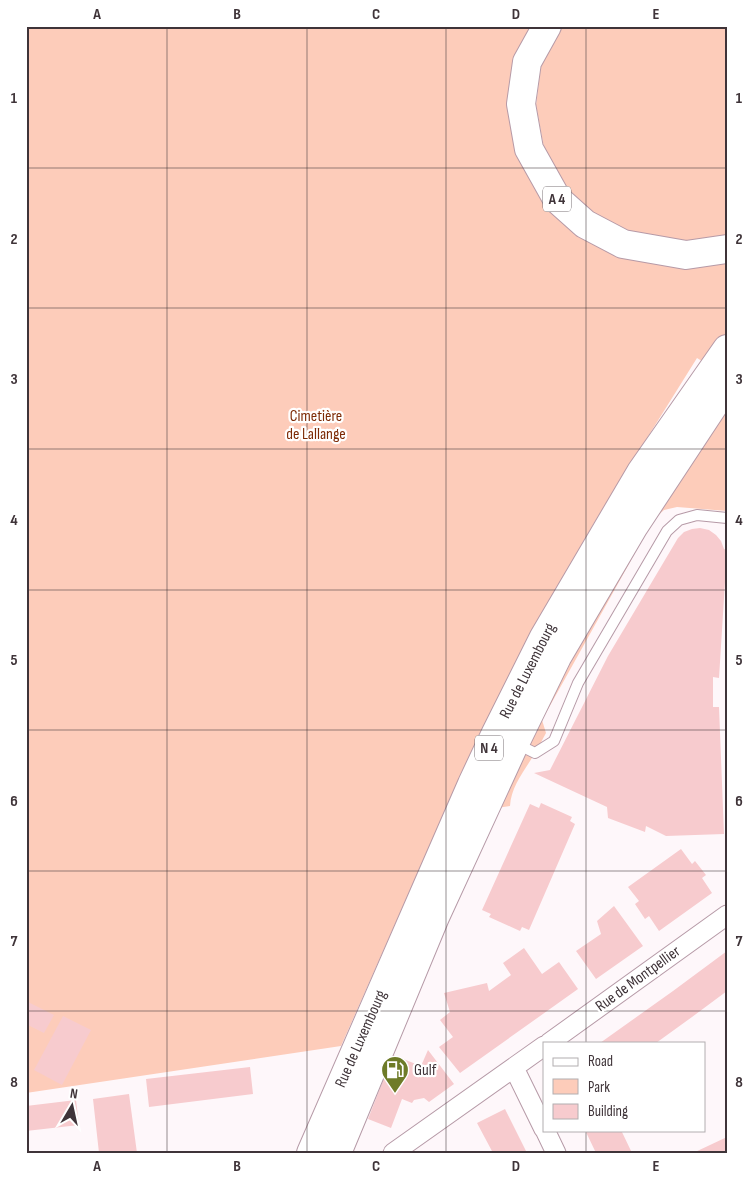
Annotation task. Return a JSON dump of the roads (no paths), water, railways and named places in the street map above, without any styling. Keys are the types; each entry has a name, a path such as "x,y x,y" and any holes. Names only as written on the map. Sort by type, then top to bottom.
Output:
{"main road":[{"name":"A 4","path":"547,26 527,62 521,104 529,149 557,199 585,224 622,244 686,255 727,249"},
{"name":"Rue de Luxembourg","path":"505,739 557,658 634,526 722,367"},
{"name":"Rue de Luxembourg","path":"323,1148 436,917 544,637 641,472 722,367"}],"street":[{"name":"Rue de Montpellier","path":"550,1042 727,915"},
{"path":"393,1153 543,1047"},
{"path":"514,1068 543,1126"},
{"path":"546,1132 556,1153"}],"lane":[{"path":"505,739 535,753 554,741 578,683 667,531 679,520 697,515 727,518"}],"place":[{"name":"Gulf","path":"395,1094"}],"park label":[{"name":"Cimetière de Lallange","path":"316,425"}]}
